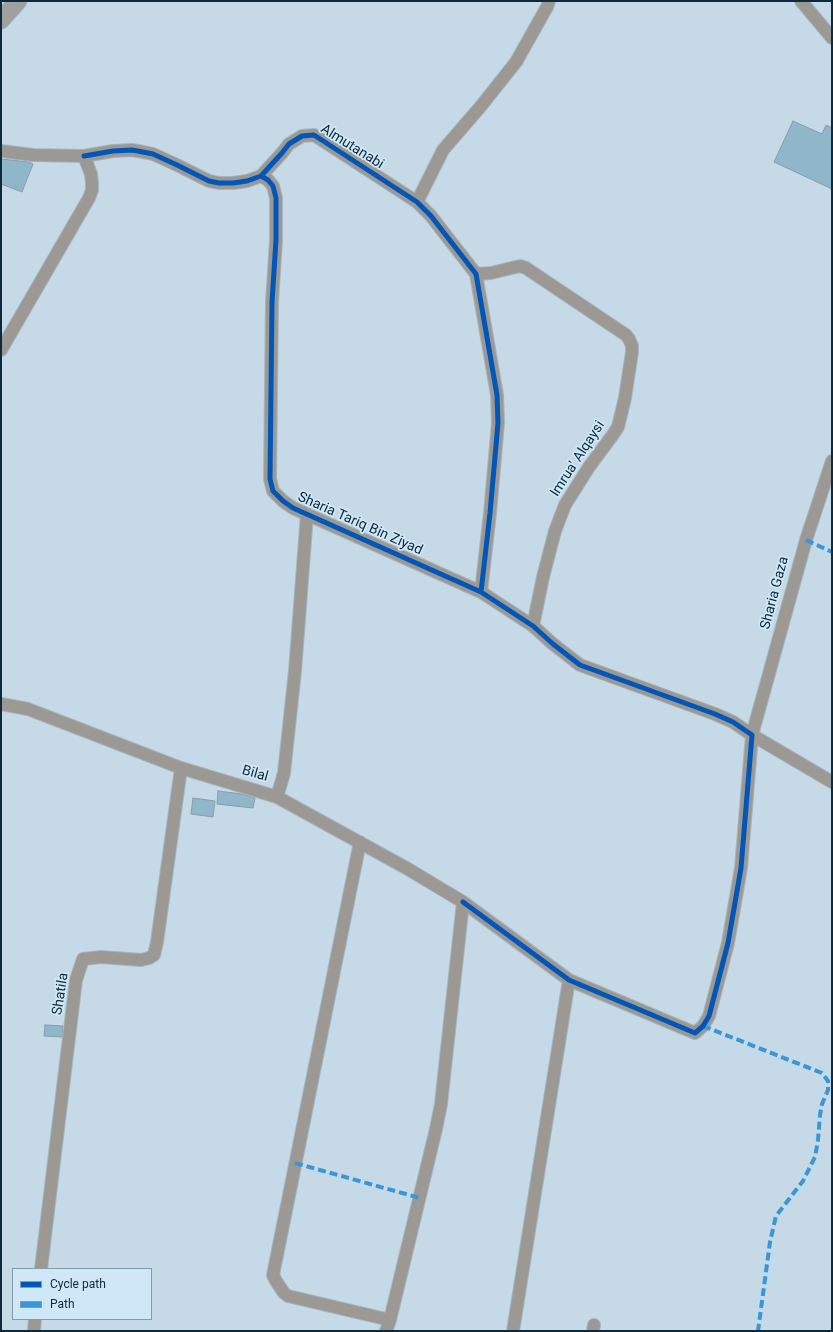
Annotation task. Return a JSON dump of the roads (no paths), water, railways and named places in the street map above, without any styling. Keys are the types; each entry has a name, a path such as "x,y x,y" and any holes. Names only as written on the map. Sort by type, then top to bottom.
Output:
{"main road":[{"path":"1,20 18,1"}],"street":[{"path":"481,592 491,505 498,416 496,389 476,274 431,216 417,202 443,150 516,62 549,1"},
{"path":"801,1 832,38"},
{"name":"Almutanabi","path":"261,176 282,154 289,144 302,136 314,135 417,202"},
{"path":"1,151 33,155 84,156 113,151 132,150 153,154 209,181 219,183 247,181 261,176"},
{"path":"1,350 89,198 92,190 91,174 84,156"},
{"name":"Sharia Tariq Bin Ziyad","path":"261,176 268,180 273,186 276,198 276,240 272,302 270,479 273,490 283,501 292,508 481,592 533,626 580,665 715,714 733,722 752,735 832,782"},
{"name":"Imrua' Alqaysi","path":"476,274 491,273 520,266 526,268 626,335 632,346 625,398 618,427 589,467 565,505 555,530 533,626"},
{"name":"Sharia Gaza","path":"569,980 695,1033 703,1026 709,1016 728,943 741,868 752,735 806,540 832,460"},
{"name":"Bilal","path":"1,704 28,709 181,768 277,796 284,773 307,514"},
{"name":"Shatila","path":"41,1268 78,972 83,959 89,957 141,960 154,955 181,768"},
{"path":"277,796 463,902 569,980 513,1331"},
{"path":"360,842 273,1275 284,1293 288,1296 388,1326 441,1104 463,902"},
{"path":"34,1331 35,1320"}]}
